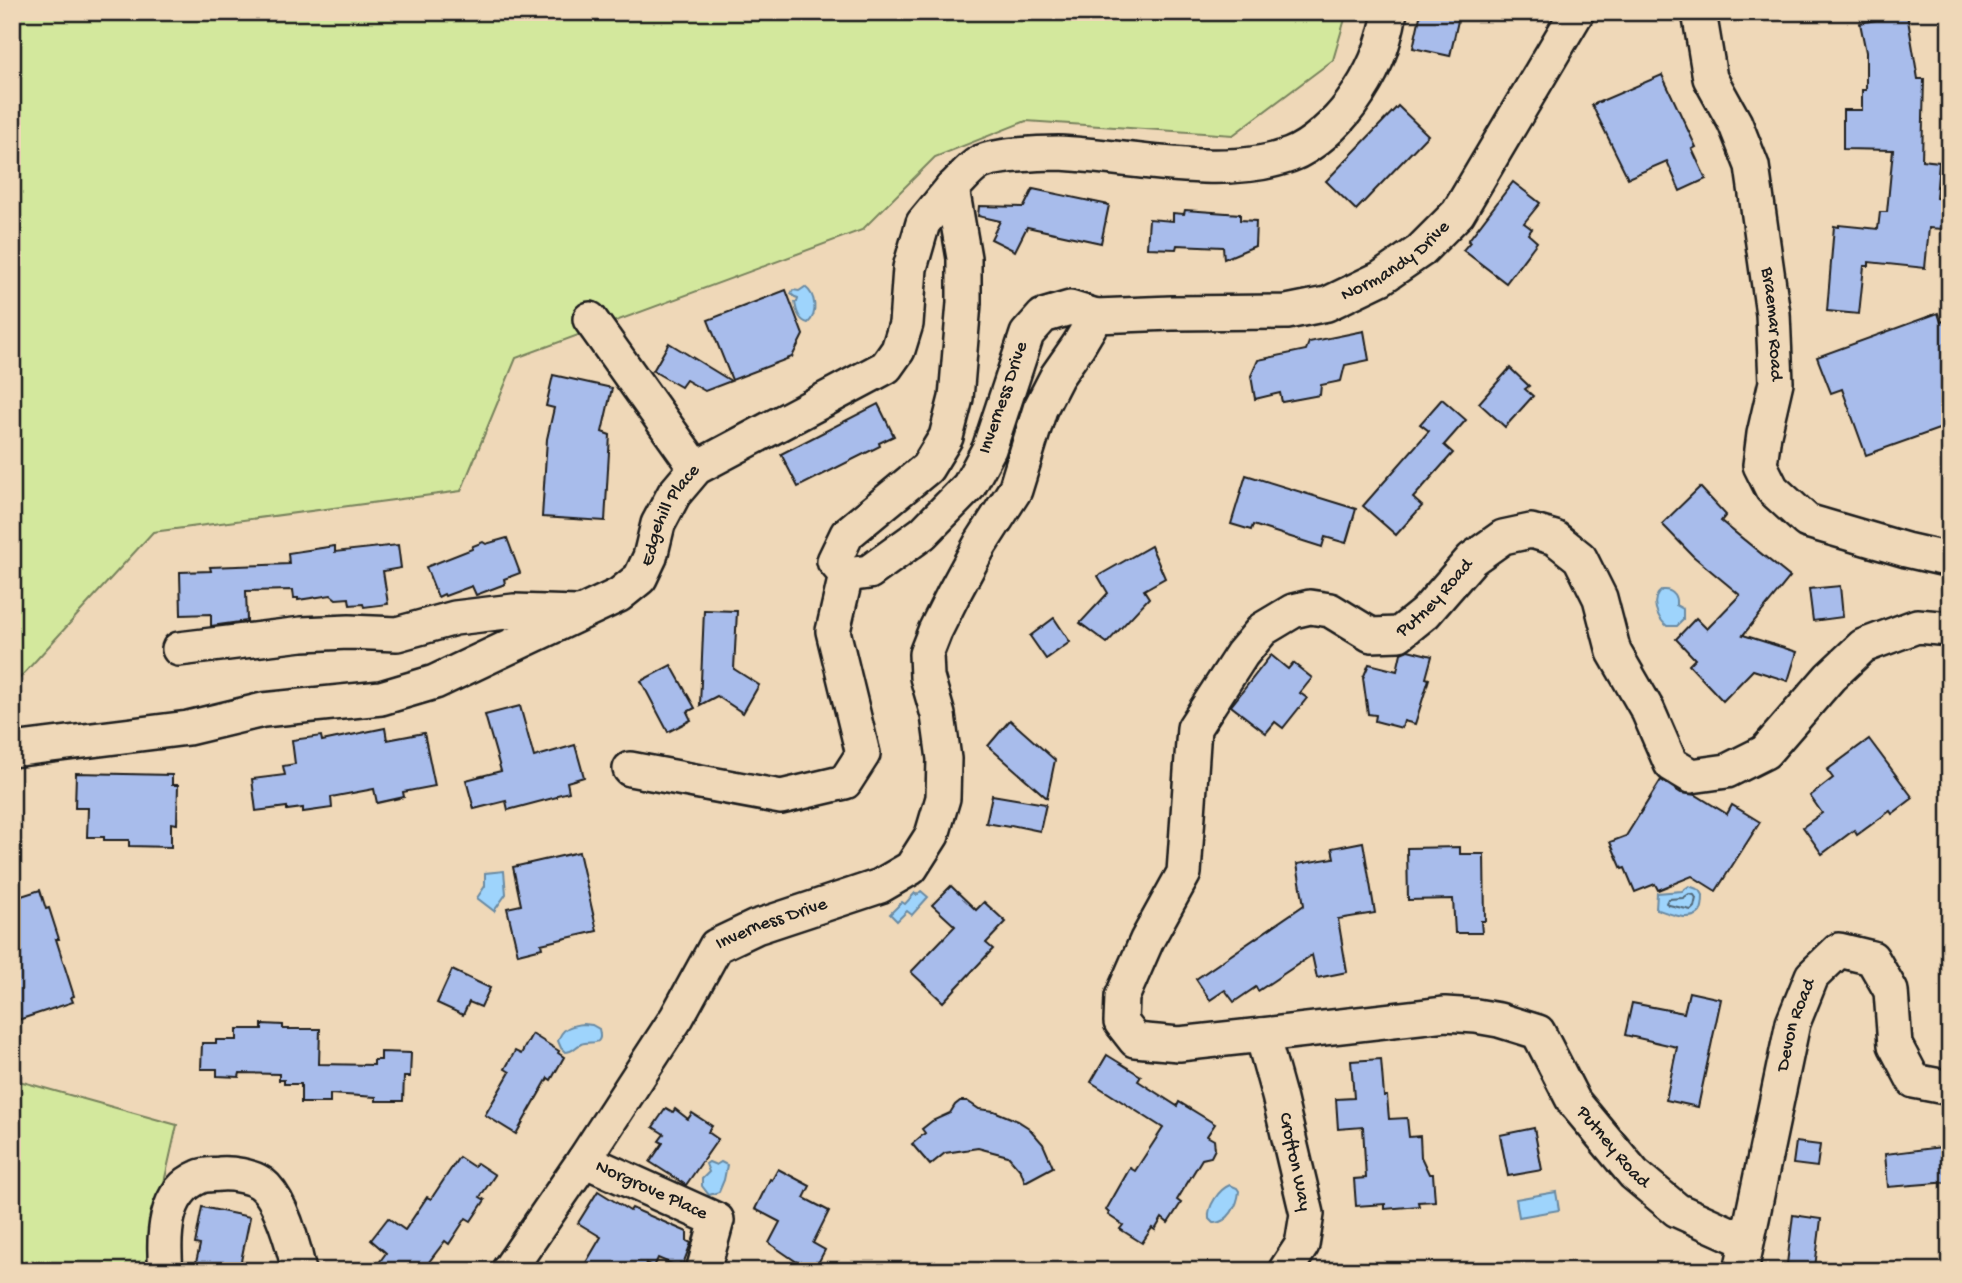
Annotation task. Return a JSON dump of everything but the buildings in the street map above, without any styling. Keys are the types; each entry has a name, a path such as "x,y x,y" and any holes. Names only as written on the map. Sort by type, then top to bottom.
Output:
{"street":[{"path":"630,769 781,797 845,782 863,754 833,631 846,575 834,561 847,534 927,468 946,438 956,398 964,303 964,258 952,188 980,162 1036,153 1202,166 1257,164 1293,154 1322,134 1343,114 1367,81 1385,38 1390,12"},
{"name":"Normandy Drive","path":"1096,316 1287,312 1326,304 1381,278 1420,251 1458,213 1577,12"},
{"name":"Braemar Road","path":"1699,12 1710,78 1735,123 1752,166 1773,314 1776,382 1760,465 1773,489 1807,522 1950,561"},
{"name":"Edgehill Place","path":"12,750 188,728 263,710 381,698 435,682 619,594 639,578 650,557 658,524 674,494 696,468 886,367 898,350 906,324 910,268 923,223 952,188"},
{"name":"Inverness Drive","path":"508,1271 677,1017 716,946 755,927 880,886 911,868 932,835 943,798 944,759 938,715 927,677 926,654 934,631 981,543 1015,490 1040,409 1057,376 1096,316 1070,308 1043,316 1027,334 989,449 969,486 923,533 869,572 846,575"},
{"path":"590,319 696,468"},
{"name":"Putney Road","path":"1743,1256 1677,1210 1634,1174 1574,1102 1538,1032 1499,1020 1444,1014 1264,1043 1179,1044 1135,1040 1121,1022 1122,997 1147,940 1184,873 1194,728 1242,654 1263,629 1293,611 1310,607 1330,610 1371,635 1399,634 1425,613 1472,559 1503,537 1531,531 1555,538 1580,558 1600,598 1614,652 1648,711 1671,764 1691,776 1727,771 1765,752 1830,677 1863,646 1917,626 1950,629"},
{"path":"179,649 302,634 397,634 455,618 514,611 581,613"},
{"name":"Devon Road","path":"1743,1256 1793,1023 1812,976 1839,950 1872,958 1891,991 1895,1045 1914,1080 1950,1088"},
{"name":"Crofton Way","path":"1264,1043 1307,1214 1302,1245 1285,1271"},
{"name":"Norgrove Place","path":"584,1160 718,1220 703,1271"},
{"path":"166,1271 163,1246 167,1217 180,1188 200,1176 232,1173 261,1183 277,1203 292,1242 299,1271"}],"green space":[{"path":"12,12 1347,12 1333,60 1233,135 1026,121 935,157 862,230 516,358 461,491 153,532 18,680 12,668"},
{"path":"12,1079 177,1125 144,1271 12,1271"}],"water":[{"path":"805,287 812,295 814,305 813,315 808,323 798,315 795,302 798,298 791,294 793,290 799,291"},
{"path":"1662,590 1673,593 1676,605 1683,609 1683,620 1677,626 1667,626 1660,618 1655,603"},
{"path":"504,871 506,894 494,911 477,898 485,886 485,873"},
{"path":"1689,886 1700,890 1703,895 1702,908 1696,915 1679,916 1656,909 1657,893 1682,891"},
{"path":"921,891 928,897 912,915 907,911 897,921 890,914 902,902 905,904 915,893 917,895"},
{"path":"584,1024 599,1029 600,1039 565,1052 558,1041 562,1033 571,1026"},
{"path":"709,1162 716,1165 721,1162 727,1165 724,1180 719,1192 709,1195 702,1186 702,1179 709,1172 706,1164"},
{"path":"1230,1185 1239,1191 1237,1202 1228,1217 1213,1223 1209,1219 1212,1204 1222,1190"},
{"path":"1556,1192 1559,1210 1519,1217 1516,1199"}]}
